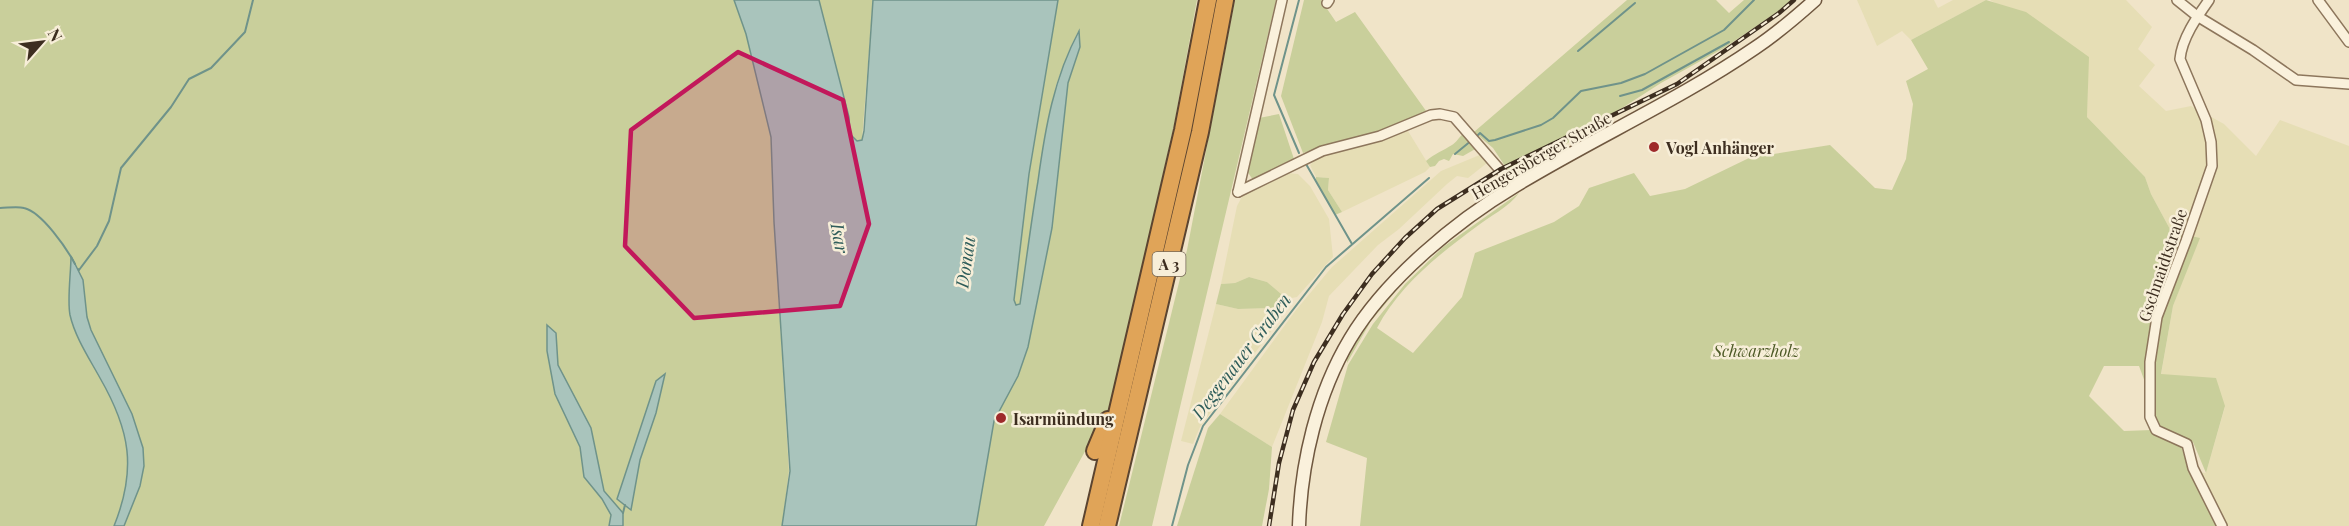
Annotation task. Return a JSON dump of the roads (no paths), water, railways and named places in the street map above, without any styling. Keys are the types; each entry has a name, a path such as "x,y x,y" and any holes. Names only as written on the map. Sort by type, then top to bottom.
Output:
{"highway":[{"name":"A 3","path":"1091,526 1183,130 1208,0"},
{"name":"A 3","path":"1107,526 1200,132 1225,0"},
{"path":"1095,451 1110,415 1121,403"}],"main road":[{"name":"Hengersberger Straße","path":"1299,526 1301,492 1311,437 1332,375 1350,338 1404,272 1439,240 1514,186 1730,64 1782,29 1815,0"}],"street":[{"path":"1282,0 1238,192 1322,151 1388,134 1440,114 1454,117 1514,186"},
{"path":"2177,0 2197,16 2253,50 2296,80 2349,84"},
{"name":"Gschnaidtstraße","path":"2209,0 2197,16 2181,50 2180,59 2206,120 2211,142 2212,166 2157,317 2150,362 2150,417 2156,430 2187,444 2193,468 2222,526"},
{"path":"2318,0 2349,42"}],"water":[{"path":"734,0 819,0 849,117 850,134 857,141 862,140 864,131 873,0 1058,0 1029,174 1014,300 1016,305 1020,304 1047,123 1063,67 1079,31 1080,47 1068,83 1052,228 1028,347 1018,376 994,421 976,526 782,526 790,471 774,222 771,137 746,34"},
{"path":"71,256 83,280 87,317 91,330 132,414 143,448 144,466 140,486 124,526 114,526 126,486 128,468 124,433 110,397 72,323 69,301"},
{"path":"547,325 556,333 558,365 591,428 604,491 623,513 623,526 609,526 611,515 602,499 584,477 580,447 555,394 547,351"},
{"path":"665,374 656,413 640,460 631,510 617,499 656,381"}],"waterway":[{"path":"78,269 97,246 109,221 121,168 171,107 189,79 211,68 245,32 253,0"},
{"name":"Deggenauer Graben","path":"1299,0 1274,95 1299,153"},
{"path":"1476,137 1480,133 1489,141 1495,140 1541,125 1553,118 1581,91 1621,83 1645,74 1724,30 1754,0"},
{"path":"1578,51 1635,3"},
{"path":"1620,96 1642,90 1729,42"},
{"path":"1455,154 1472,140"},
{"name":"Deggenauer Graben","path":"1306,164 1352,244"},
{"name":"Deggenauer Graben","path":"1172,526 1188,465 1203,426 1326,267 1429,178"},
{"path":"0,208 24,208 38,216 60,241 75,264"},
{"path":"623,513 625,505"}],"railway":[{"path":"1269,526 1279,463 1293,410 1314,362 1343,314 1372,274 1405,238 1437,209 1501,169 1677,84 1779,13 1794,0"}],"place":[{"name":"Vogl Anhänger","path":"1654,147"},
{"name":"Isarmündung","path":"1001,418"}],"water label":[{"name":"Isar","path":"840,238"},
{"name":"Donau","path":"965,262"}],"park label":[{"name":"Schwarzholz","path":"1756,350"}]}
